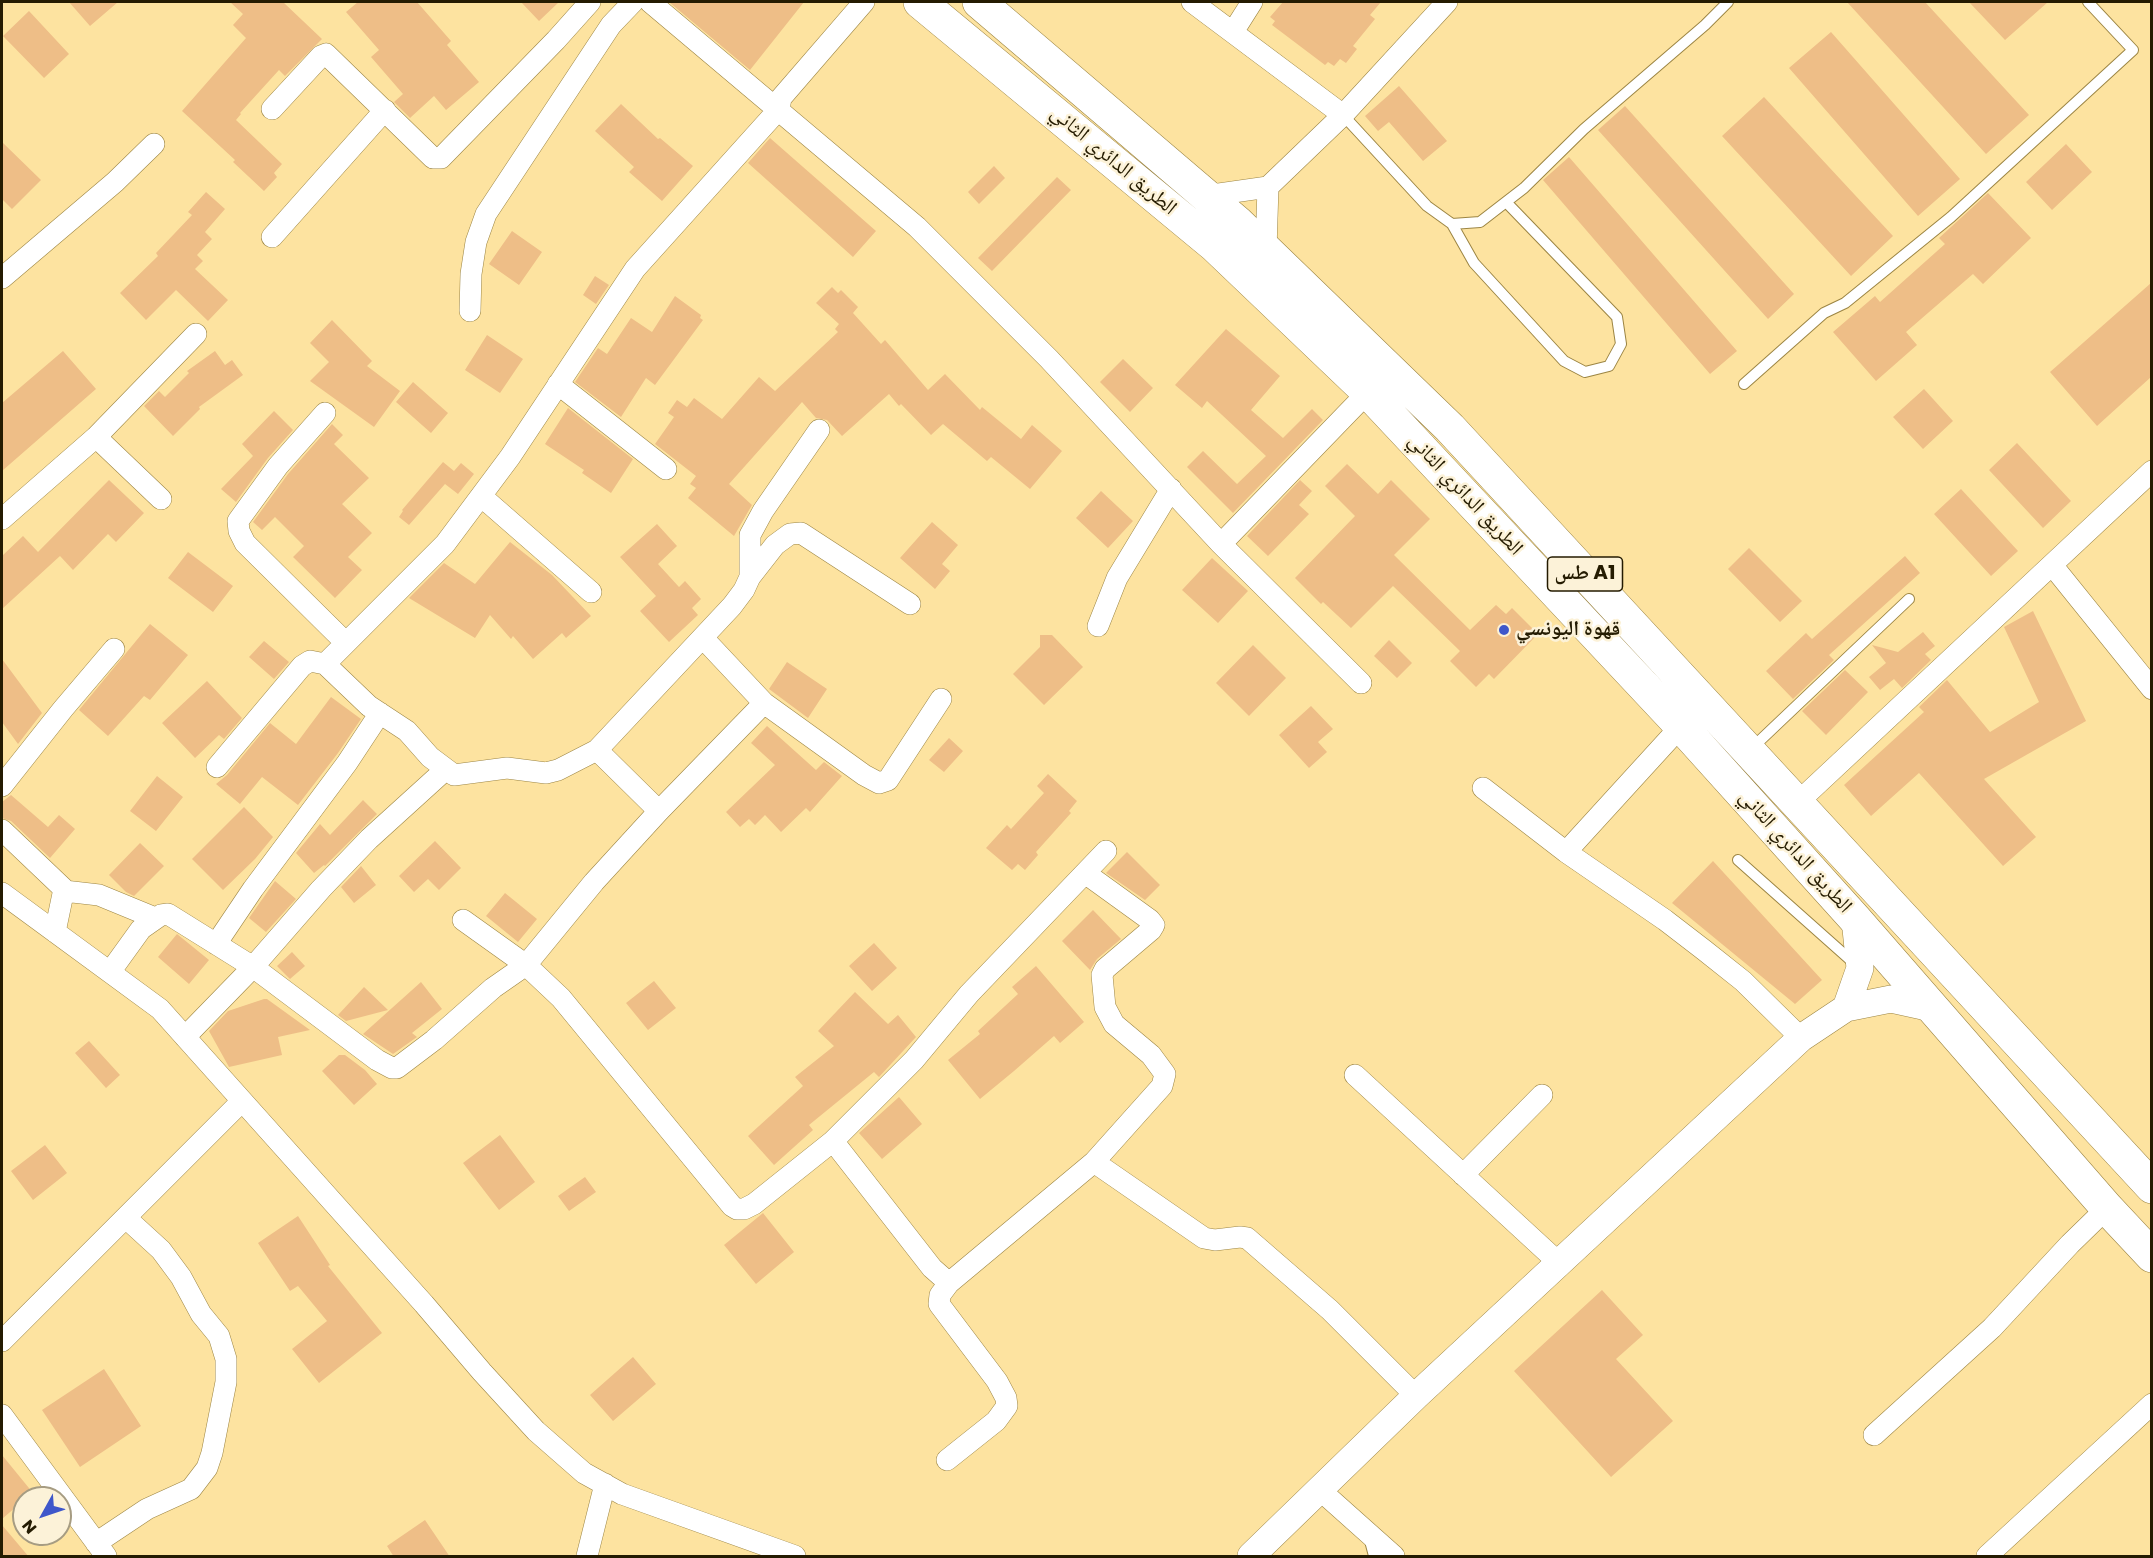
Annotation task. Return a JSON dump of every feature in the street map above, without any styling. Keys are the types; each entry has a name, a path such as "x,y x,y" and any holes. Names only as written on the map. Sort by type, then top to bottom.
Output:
{"highway":[{"name":"الطريق الدائري الثاني","path":"920,2 1215,246 1368,392 1681,726 2151,1256"},
{"name":"الطريق الدائري الثاني","path":"979,2 1266,250 1450,428 2151,1187"}],"street":[{"path":"272,109 324,54 329,55 434,158 444,157 590,2"},
{"path":"470,311 474,253 486,214 610,25 633,2"},
{"path":"650,2 917,227 1049,359 1221,544 1361,683"},
{"path":"325,663 445,544 481,496 635,269 779,109 781,98 864,2"},
{"path":"1192,2 1343,115"},
{"path":"1233,32 1252,2"},
{"path":"1205,196 1268,188 1343,115 1447,2"},
{"path":"272,237 385,110"},
{"path":"2,278 115,182 154,144"},
{"path":"1266,250 1268,188"},
{"path":"2,519 96,437 196,334"},
{"path":"558,384 666,469"},
{"path":"1221,544 1368,392"},
{"path":"325,413 272,475 238,521 239,531 245,543 346,643"},
{"path":"750,577 750,535 763,511 819,430"},
{"path":"96,437 161,499"},
{"path":"1797,803 2151,471"},
{"path":"1098,626 1117,578 1171,489"},
{"path":"481,496 591,592"},
{"path":"218,767 302,666 310,661 325,663 369,706 407,731 445,770 454,775 507,768 546,772 558,770 597,750 732,606 750,577 775,545 790,534 801,533 910,604"},
{"path":"2052,565 2151,688"},
{"path":"703,638 764,703 864,775 879,783 888,780 941,699"},
{"path":"2,786 114,649"},
{"path":"110,972 141,929 155,918 168,914 253,967 377,1060 392,1068 404,1065 493,987 526,965 594,882 764,703"},
{"path":"216,944 304,818 347,763 380,713"},
{"path":"1566,852 1681,726"},
{"path":"597,750 659,811"},
{"path":"184,1037 253,967 321,889 369,839 445,770"},
{"path":"1483,788 1566,852 1665,920 1704,950 1743,981 1802,1038"},
{"path":"2,831 64,891 99,895 155,918"},
{"path":"463,920 526,965 561,998 732,1206 744,1209 754,1204 833,1140 914,1060 969,994 1106,851"},
{"path":"947,1460 996,1421 1007,1406 1006,1398 997,1381 939,1304 940,1295 949,1283 1094,1162 1162,1086 1164,1074 1151,1055 1114,1024 1105,1007 1102,975 1105,969 1154,926 1150,920 1085,873"},
{"path":"55,932 64,891"},
{"path":"2,892 160,1009 536,1431 584,1473 622,1494 795,1557"},
{"path":"1846,1008 1860,968 1855,920"},
{"path":"1251,1557 1416,1396 1802,1038 1846,1008 1892,999 1932,1008"},
{"path":"1355,1075 1559,1263"},
{"path":"1463,1175 1542,1095"},
{"path":"2,1341 242,1101"},
{"path":"833,1140 932,1268 949,1283"},
{"path":"1094,1162 1204,1238 1215,1240 1247,1238 1330,1310 1416,1396"},
{"path":"1874,1435 1992,1328 2070,1244 2107,1208"},
{"path":"2,1416 101,1550 147,1509 191,1489 207,1468 226,1382 226,1359 219,1336 201,1314 181,1276 161,1250 126,1218"},
{"path":"1987,1557 2151,1404"},
{"path":"587,1557 606,1485"},
{"path":"1320,1490 1394,1557"}],"lane":[{"path":"1452,224 1480,222 1524,188 1584,129 1705,25 1728,2"},
{"path":"1744,384 1824,313 1845,303 1951,217 2133,50 2088,2"},
{"path":"1343,115 1426,206 1452,224 1474,263 1564,361 1585,372 1609,366 1621,344 1617,318 1506,202"},
{"path":"1749,751 1909,599"},
{"path":"1738,860 1860,968"},
{"path":"1368,1533 1374,1557"}],"building":[{"path":"69,2 118,2 90,26"},
{"path":"230,2 283,2 322,39 285,76 279,70 236,120 282,164 274,173 277,177 264,191 233,162 235,160 182,111 246,38 233,25 243,14"},
{"path":"358,2 417,2 451,41 447,45 479,82 446,110 434,96 410,118 394,102 403,94 371,57 379,50 346,12"},
{"path":"521,2 559,2 539,21"},
{"path":"669,2 804,2 750,70"},
{"path":"1283,2 1381,2 1370,15 1375,19 1353,46 1357,49 1346,63 1340,59 1334,66 1328,62 1325,65 1272,25 1275,21 1270,17"},
{"path":"1847,2 1925,2 2029,115 1986,154"},
{"path":"1969,2 2048,2 2005,40"},
{"path":"29,11 69,54 44,78 3,36"},
{"path":"1831,32 1960,179 1918,216 1789,68"},
{"path":"1399,86 1447,141 1423,161 1389,122 1378,131 1365,116"},
{"path":"1764,97 1893,236 1851,276 1722,136"},
{"path":"621,104 658,139 660,138 693,166 662,201 629,172 634,167 595,131"},
{"path":"1625,106 1794,294 1768,319 1598,130"},
{"path":"770,138 876,231 853,257 748,163"},
{"path":"2,142 41,180 12,209 2,199"},
{"path":"2066,144 2092,172 2052,210 2026,182"},
{"path":"1569,157 1737,351 1710,374 1543,180"},
{"path":"994,166 1005,178 979,204 968,192"},
{"path":"1057,177 1071,190 992,271 978,258"},
{"path":"206,192 225,209 205,232 212,239 197,255 203,261 195,269 228,300 208,321 176,290 146,320 120,293 158,256 156,253 192,215 188,212"},
{"path":"1988,193 2031,238 1983,284 1973,274 1906,332 1917,345 1876,381 1833,332 1875,296 1880,302 1945,244 1939,238"},
{"path":"512,231 542,252 519,285 489,264"},
{"path":"595,276 609,285 596,304 583,295"},
{"path":"2151,283 2151,377 2097,426 2050,372"},
{"path":"832,287 838,293 841,290 858,307 853,313 881,344 885,340 928,390 945,374 980,410 982,407 1021,439 1032,425 1062,451 1030,489 991,457 987,461 943,424 931,435 889,394 842,436 827,420 816,418 802,402 729,484 752,505 734,536 688,498 696,488 690,484 696,476 655,444 674,417 668,413 677,400 687,407 694,398 722,419 759,377 775,391 838,332 835,329 839,324 816,303"},
{"path":"675,296 701,315 700,318 703,320 655,385 646,378 621,417 575,382 598,348 607,354 631,318 652,332"},
{"path":"332,320 372,361 367,366 400,391 374,427 310,381 329,362 310,343"},
{"path":"1226,329 1280,376 1251,410 1283,438 1312,409 1323,420 1233,513 1187,467 1203,451 1237,484 1266,456 1207,401 1202,408 1175,385"},
{"path":"487,335 523,359 500,393 465,370"},
{"path":"63,351 96,389 2,471 2,403"},
{"path":"215,351 225,365 232,360 243,375 199,407 200,409 173,436 144,406 159,391 165,397 189,373 187,371"},
{"path":"1123,359 1153,388 1130,412 1100,382"},
{"path":"413,382 448,413 431,433 396,402"},
{"path":"1924,389 1953,421 1923,449 1893,417"},
{"path":"568,408 633,459 611,493 582,473 584,470 545,444"},
{"path":"274,411 293,430 268,458 236,502 221,489 253,456 242,444"},
{"path":"332,424 343,435 334,444 369,478 342,504 372,533 348,557 362,570 335,598 293,557 304,546 275,517 262,530 253,522 288,474"},
{"path":"2017,443 2071,501 2043,528 1989,470"},
{"path":"443,462 454,471 461,463 474,474 458,494 445,484 409,525 399,517 402,510"},
{"path":"1347,464 1378,494 1391,480 1430,519 1394,555 1470,630 1496,605 1506,614 1512,608 1538,634 1494,679 1489,674 1476,687 1450,661 1460,651 1393,586 1351,628 1323,602 1321,604 1295,578 1355,516 1325,486"},
{"path":"109,480 144,513 116,542 108,534 73,570 60,556 2,609 2,556 23,536 38,552"},
{"path":"1300,480 1312,491 1299,505 1309,514 1268,556 1247,536"},
{"path":"1961,489 2018,551 1991,576 1934,514"},
{"path":"1101,491 1133,521 1108,548 1076,518"},
{"path":"932,522 958,545 942,564 950,571 935,589 900,558"},
{"path":"657,524 677,546 658,564 679,587 685,581 701,599 692,608 698,615 669,642 640,611 656,596 620,557"},
{"path":"510,542 552,575 591,616 566,638 562,633 533,659 490,615 475,638 409,598 444,563 475,584"},
{"path":"1749,548 1802,601 1780,622 1728,569"},
{"path":"188,552 233,586 213,612 168,578"},
{"path":"1905,556 1920,573 1829,655 1834,660 1793,699 1766,671 1806,633 1812,639"},
{"path":"1212,558 1248,591 1218,623 1182,590"},
{"path":"2033,611 2086,721 1984,779 2036,837 2003,866 1919,773 1871,816 1844,785 1924,712 1919,707 1947,680 1990,732 2039,702 2004,627"},
{"path":"150,624 188,655 150,700 144,696 108,736 79,710"},
{"path":"1923,632 1935,646 1925,654 1931,660 1902,688 1894,679 1880,690 1869,677 1886,663 1872,645 1898,652"},
{"path":"1040,635 1052,635 1083,667 1044,705 1013,674 1040,647"},
{"path":"1389,640 1412,663 1397,678 1374,656"},
{"path":"264,641 289,662 274,679 249,657"},
{"path":"1253,645 1286,678 1249,716 1216,683"},
{"path":"2,659 42,713 18,744 2,722"},
{"path":"787,662 827,689 808,718 769,689"},
{"path":"1845,670 1868,692 1826,735 1802,711"},
{"path":"207,681 242,718 224,739 219,735 195,758 162,723"},
{"path":"331,697 361,719 298,805 262,777 240,804 216,784 227,775 270,723 296,744"},
{"path":"1311,706 1333,729 1318,742 1327,752 1309,768 1279,735"},
{"path":"767,726 816,770 824,762 842,776 810,812 806,808 781,832 765,815 755,825 749,819 740,827 726,812 775,765 751,743"},
{"path":"949,738 963,751 944,772 929,760"},
{"path":"1048,774 1077,801 1069,811 1071,813 1036,852 1038,855 1025,870 1018,864 1012,870 986,848 1007,825 1011,829 1044,793 1037,786"},
{"path":"157,776 183,797 156,831 130,811"},
{"path":"11,795 48,827 59,815 75,829 50,858 11,821 2,818 2,802"},
{"path":"363,800 377,814 325,866 314,873 296,853 320,824 330,835"},
{"path":"244,807 273,837 255,859 223,890 192,859"},
{"path":"435,841 461,868 439,890 428,879 414,892 399,876"},
{"path":"140,843 164,866 134,896 126,892 109,875"},
{"path":"1127,852 1160,885 1145,900 1106,873"},
{"path":"1713,861 1822,980 1795,1004 1672,903"},
{"path":"361,866 376,885 354,903 341,887"},
{"path":"275,881 296,899 266,932 249,918"},
{"path":"505,893 537,919 518,942 486,916"},
{"path":"1093,910 1121,939 1097,959 1090,970 1062,941"},
{"path":"177,934 209,960 189,984 158,957"},
{"path":"874,943 897,968 872,991 849,966"},
{"path":"292,952 305,966 290,979 277,966"},
{"path":"1036,966 1084,1022 1060,1043 1054,1036 980,1099 948,1060 980,1034 978,1031 1018,994 1012,987"},
{"path":"654,981 676,1008 648,1030 626,1003"},
{"path":"421,982 442,1009 412,1033 417,1037 393,1054 363,1034"},
{"path":"364,987 388,1010 346,1021 338,1015"},
{"path":"855,992 888,1024 898,1015 916,1037 879,1077 874,1072 809,1125 813,1130 774,1165 748,1136 803,1086 795,1077 834,1046 818,1031"},
{"path":"264,999 310,1030 278,1037 282,1055 229,1067 209,1031 228,1011"},
{"path":"89,1041 120,1075 106,1088 75,1053"},
{"path":"339,1055 345,1055 365,1070 377,1084 354,1105 322,1071"},
{"path":"899,1097 922,1124 882,1159 859,1133"},
{"path":"500,1135 535,1182 499,1210 463,1163"},
{"path":"45,1145 67,1173 33,1200 11,1171"},
{"path":"585,1177 596,1192 569,1211 558,1196"},
{"path":"763,1213 794,1252 756,1284 724,1245"},
{"path":"298,1216 330,1265 328,1266 382,1333 319,1383 292,1349 327,1321 298,1286 290,1291 258,1243"},
{"path":"1602,1290 1643,1335 1616,1359 1673,1421 1611,1477 1514,1371"},
{"path":"633,1357 656,1384 613,1421 590,1395"},
{"path":"104,1369 141,1426 80,1467 42,1410"},
{"path":"2,1455 27,1486 12,1486 12,1510 2,1519"},
{"path":"425,1520 450,1557 394,1557 387,1546"},
{"path":"2,1525 12,1537 12,1546 20,1546 29,1557 2,1557"}],"place":[{"name":"قهوة اليونسي","path":"1504,630"}]}
